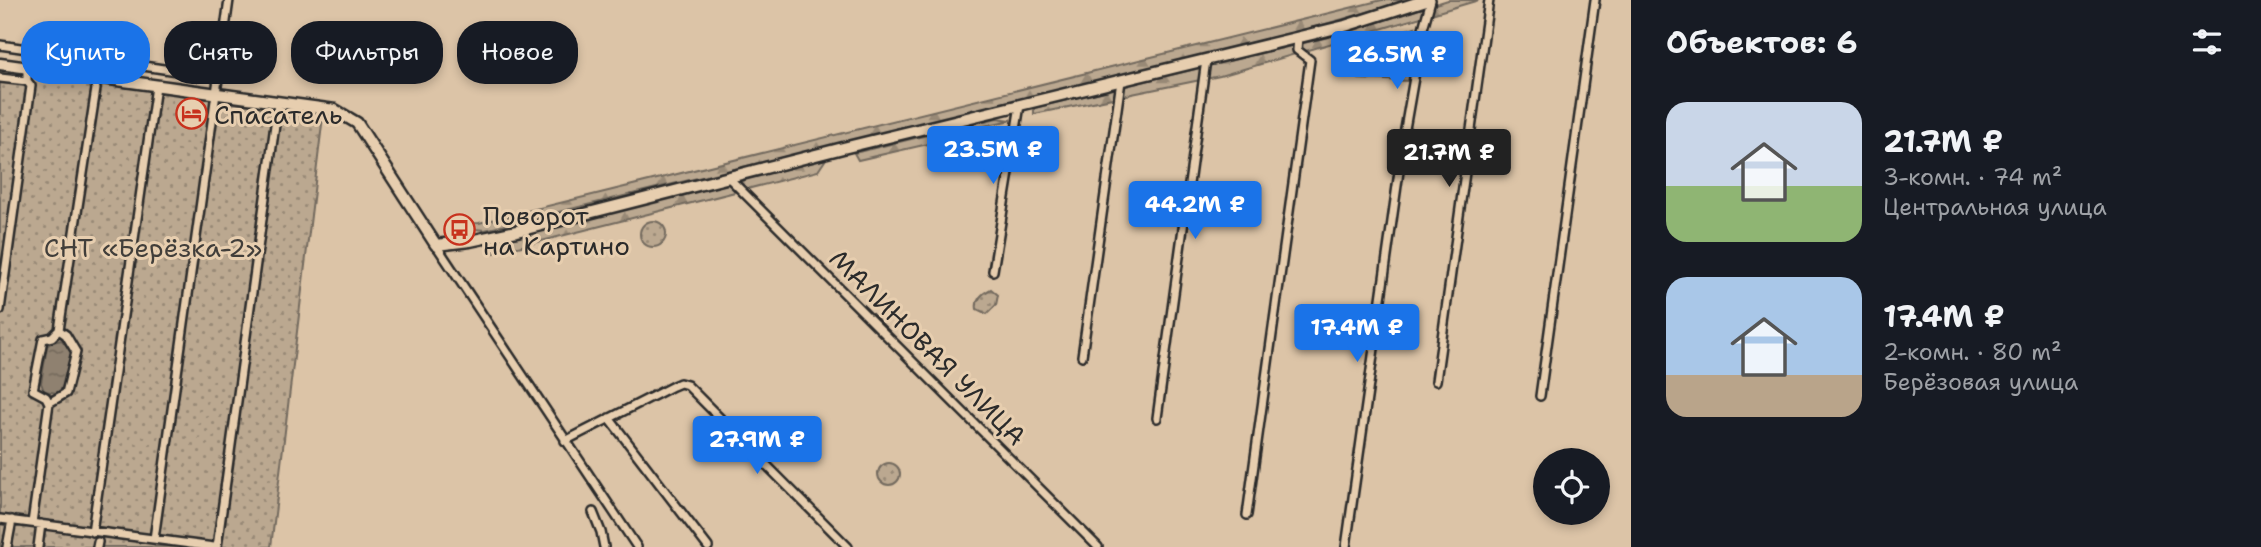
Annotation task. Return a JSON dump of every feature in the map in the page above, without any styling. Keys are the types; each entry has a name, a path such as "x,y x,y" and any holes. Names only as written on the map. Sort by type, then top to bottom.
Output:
{"street":[{"path":"226,21 229,0"},
{"path":"436,245 526,229 1345,26 1429,0 1405,129 1346,547"},
{"path":"1436,382 1489,0"},
{"path":"1540,396 1595,0"},
{"path":"1247,515 1310,60 1297,50 1298,37"},
{"path":"0,44 164,69"},
{"path":"1157,418 1206,60"},
{"path":"0,64 21,67"},
{"path":"0,78 21,80"},
{"path":"1083,356 1121,81"},
{"path":"0,310 29,84"},
{"path":"32,523 49,403 46,397 33,390 43,339 52,337 60,330 95,84"},
{"path":"142,84 335,110 357,123 637,547"},
{"path":"154,539 217,84"},
{"path":"92,532 156,86"},
{"path":"0,519 215,547 278,103"},
{"path":"993,271 1020,105"},
{"name":"МАЛИНОВАЯ УЛИЦА","path":"729,177 1098,547"},
{"path":"49,403 66,393 76,352 60,330"},
{"path":"565,440 673,386 680,383 687,385 848,547"},
{"path":"609,418 708,547"},
{"path":"593,512 604,547"},
{"path":"7,547 12,520"},
{"path":"38,547 41,524"}],"green space":[{"path":"1382,0 1410,0 1315,27 485,230 463,228 461,224 479,223"},
{"path":"1448,0 1479,0 1220,76 1034,114 1034,108 1337,35"},
{"path":"1415,27 1411,81 1359,79 1364,44"},
{"name":"СНТ «Берёзка-2»","path":"0,68 21,71 21,84 108,84 323,116 271,547 0,547"},
{"path":"997,118 1011,120 961,131 959,137 858,160 854,153"},
{"path":"826,159 818,171 494,253 491,242"},
{"path":"653,221 662,225 666,234 662,243 653,247 644,243 640,234 644,225"},
{"path":"991,289 998,295 996,305 987,314 977,309 977,302"},
{"path":"889,463 897,466 900,474 897,482 889,485 881,482 878,474 881,466"}],"water":[{"path":"62,340 71,351 66,380 57,393 44,391 41,383 47,346"}],"place":[{"name":"Спасатель","path":"191,114"},
{"name":"Поворот на Картино","path":"460,230"}]}
